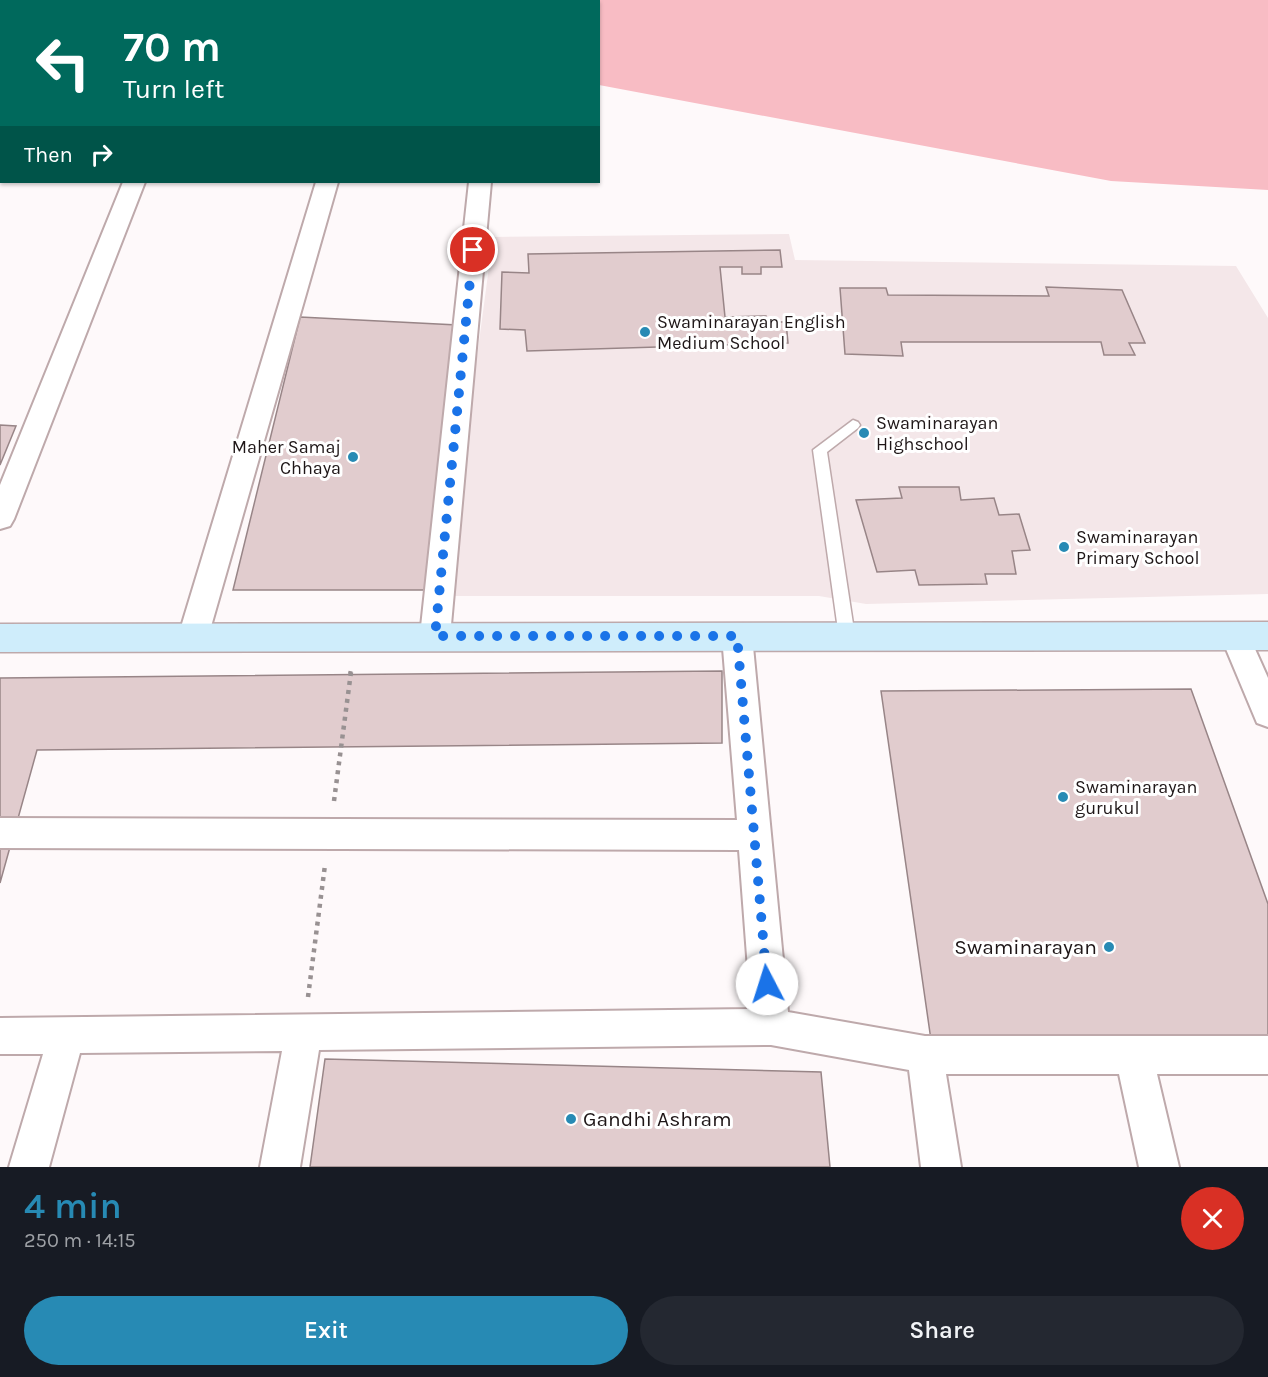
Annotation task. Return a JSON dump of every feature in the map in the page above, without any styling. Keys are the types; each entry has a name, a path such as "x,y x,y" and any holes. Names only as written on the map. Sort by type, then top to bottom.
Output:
{"main road":[{"path":"0,638 1252,637"}],"street":[{"path":"0,519 134,183"},
{"path":"193,637 327,183"},
{"path":"435,636 480,183"},
{"path":"737,636 771,1027"},
{"path":"1252,637 1268,714"},
{"path":"0,833 754,835"},
{"path":"0,1036 771,1027 925,1055 1268,1055"},
{"path":"280,1167 304,1031"},
{"path":"29,1167 67,1035"},
{"path":"925,1055 941,1167"},
{"path":"1134,1056 1159,1167"}],"lane":[{"path":"847,637 820,450 853,425"}],"shaded area":[{"path":"600,0 1268,0 1268,190 1111,181 600,85"},
{"path":"789,234 795,260 1236,266 1268,318 1268,594 866,604 819,596 445,596 493,237"}],"building":[{"path":"780,250 782,267 761,267 761,274 742,274 742,267 720,267 725,317 766,316 767,322 786,322 788,343 527,351 525,330 500,329 502,272 529,273 528,254"},
{"path":"1046,287 1122,290 1145,343 1129,343 1135,355 1104,355 1101,342 901,342 903,356 845,354 840,288 886,288 888,295 1049,296"},
{"name":"Maher Samaj Chhaya","path":"300,317 457,325 425,590 233,590"},
{"path":"0,425 16,426 0,465"},
{"path":"899,487 959,487 961,500 994,498 999,515 1019,514 1030,550 1012,551 1016,574 985,574 987,584 919,585 915,570 877,572 856,500 902,498"},
{"path":"722,671 722,743 37,750 0,883 0,678"},
{"name":"Swaminarayan gurukul","path":"1191,689 1268,904 1268,1039 931,1040 881,691"},
{"name":"Gandhi Ashram","path":"325,1059 821,1072 830,1167 310,1167"}],"place":[{"name":"Swaminarayan English Medium School","path":"645,332"},
{"name":"Swaminarayan Highschool","path":"864,433"},
{"name":"Maher Samaj Chhaya","path":"353,457"},
{"name":"Swaminarayan Primary School","path":"1064,547"},
{"name":"Swaminarayan gurukul","path":"1063,797"},
{"name":"Swaminarayan","path":"1109,947"},
{"name":"Gandhi Ashram","path":"571,1119"}],"route":[{"path":"473,250 435,636 737,636 767,984"}]}
